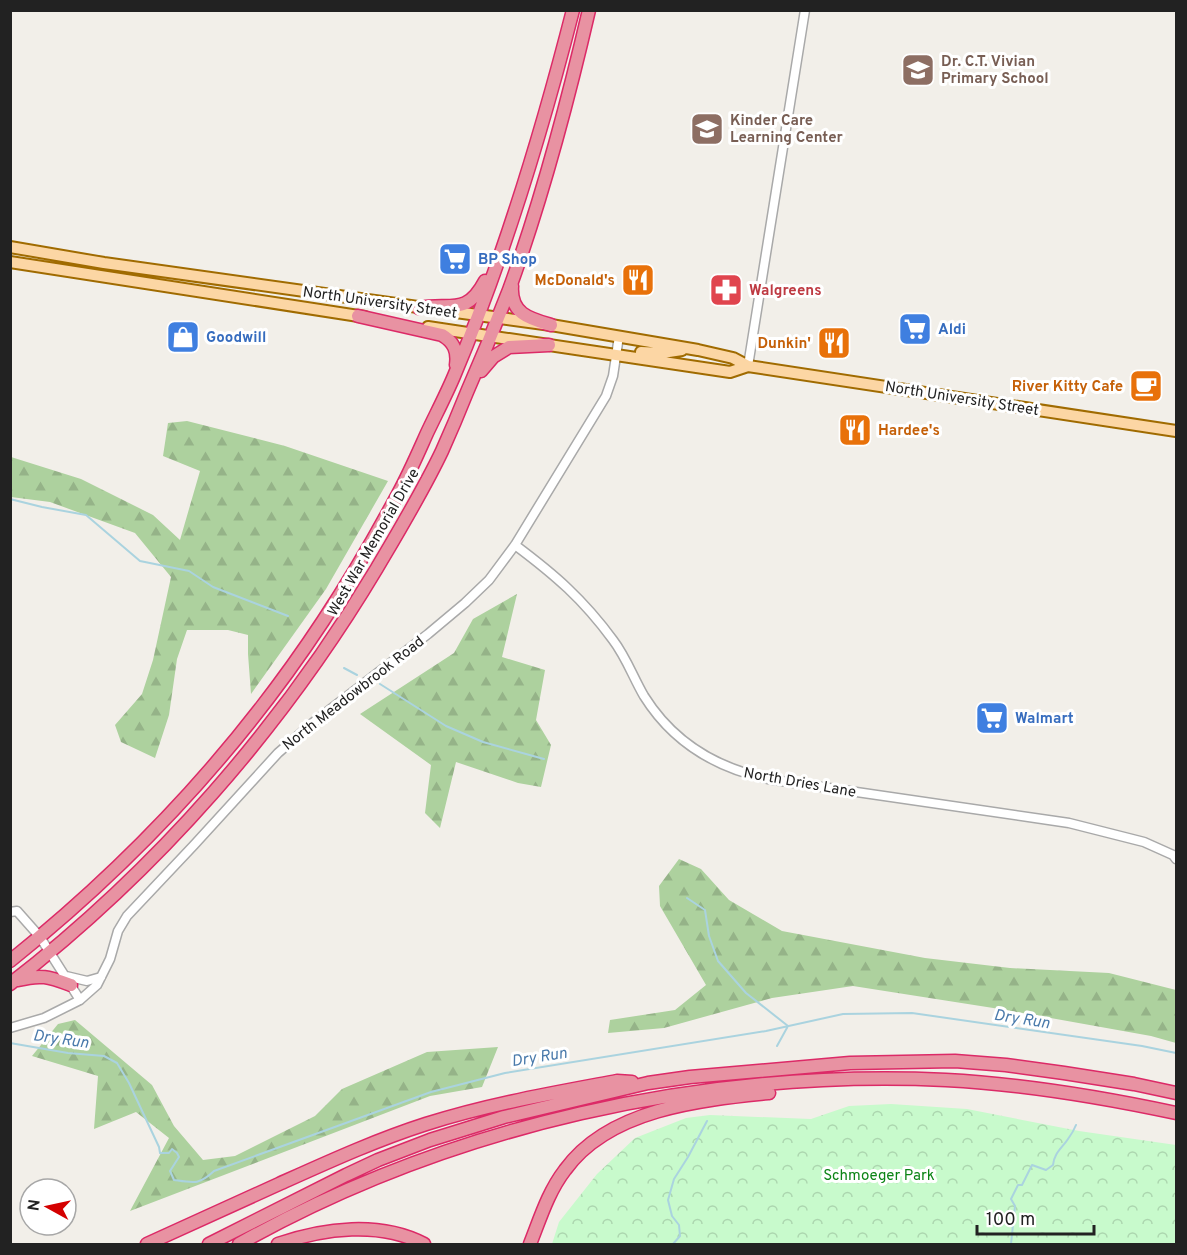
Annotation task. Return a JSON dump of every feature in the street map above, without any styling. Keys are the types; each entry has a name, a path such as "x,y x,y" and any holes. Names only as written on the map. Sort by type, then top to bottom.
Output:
{"highway":[{"name":"West War Memorial Drive","path":"10,961 114,870 168,816 236,738 288,671 333,606 399,492 453,378 507,239 536,145 573,10"},
{"name":"West War Memorial Drive","path":"12,983 110,899 173,836 235,767 309,673 392,543 430,475 491,337 550,164 589,10"},
{"path":"419,308 457,306 472,299 478,293 496,254 536,145"},
{"path":"516,268 512,292 515,305 526,317 551,325"},
{"path":"358,316 429,331 447,338 452,343 456,354 453,378"},
{"path":"443,447 480,372 490,360 512,346 549,345"},
{"path":"12,983 34,976 68,981"},
{"path":"209,1245 346,1175 430,1140 504,1117 648,1083 690,1077 850,1063 955,1061 1065,1073 1176,1093"},
{"path":"239,1245 313,1206 413,1164 498,1136 578,1115 693,1093 777,1084 867,1079 972,1082 1062,1092 1176,1113"},
{"path":"147,1245 339,1156 411,1129 478,1108 550,1093 617,1081 648,1083"},
{"path":"530,1245 550,1194 570,1163 598,1138 629,1121 689,1104 759,1094 830,1088 972,1082"},
{"path":"164,1245 339,1156"},
{"path":"278,1245 324,1233 362,1229 402,1235 424,1245"}],"main road":[{"name":"North University Street","path":"10,247 104,263 551,325 692,348 733,358 747,366 1176,431"},
{"name":"North University Street","path":"10,262 730,372 747,366"},
{"path":"617,355 625,350 662,353 692,348"}],"street":[{"path":"747,366 805,10"},
{"name":"North Meadowbrook Road","path":"10,1028 44,1018 80,1000 97,985 110,959 118,931 127,916 278,753 315,721 465,603 494,574 515,545 606,396 613,376 619,336"},
{"name":"North Dries Lane","path":"515,545 565,584 594,615 623,654 644,695 666,724 690,746 722,765 746,774 774,780 1069,823 1144,842 1173,855 1176,859"},
{"path":"10,912 17,911 40,937 80,1000"},
{"path":"68,981 87,981 101,977"}],"green space":[{"path":"187,421 285,446 388,481 326,589 251,694 248,635 228,630 187,630 177,659 169,715 155,758 121,742 115,725 142,694 153,660 171,577 135,533 50,502 11,497 11,457 81,479 153,515 180,540 200,471 163,456 168,423"},
{"path":"517,594 502,657 545,670 536,720 551,745 541,787 518,783 456,762 440,828 425,813 431,765 360,714 454,653 473,619"},
{"path":"679,859 701,869 729,900 782,931 925,958 1010,968 1109,973 1176,990 1176,1043 1151,1036 1006,1010 853,986 772,998 664,1028 608,1033 610,1020 675,1010 706,985 660,906 659,886"},
{"path":"75,1020 152,1085 174,1126 203,1160 235,1156 315,1116 342,1089 427,1052 498,1047 482,1087 430,1096 130,1211 169,1138 136,1112 94,1129 98,1076 32,1056 58,1024"},
{"name":"Schmoeger Park","path":"891,1104 967,1109 1079,1131 1176,1145 1176,1244 552,1244 559,1222 597,1174 635,1138 686,1118 710,1115 811,1119 849,1106"}],"waterway":[{"path":"10,499 86,515 140,561 189,571 213,587 288,616"},
{"path":"344,668 357,675"},
{"path":"380,684 446,726 483,742 544,759"},
{"path":"687,898 705,910 709,936 718,961 746,993 788,1026"},
{"name":"Dry Run","path":"10,1043 68,1053 104,1056 117,1063 129,1083 160,1153 169,1153 172,1149 179,1157 170,1171 174,1180 191,1182 200,1181 214,1171 431,1092 505,1073 766,1031 843,1014 912,1013 1142,1046 1176,1053"},
{"path":"777,1046 788,1026"},
{"path":"673,1244 680,1236 679,1225 672,1216 668,1200 674,1179 707,1121"},
{"path":"1011,1244 1015,1206 1011,1199 1018,1185 1022,1185 1032,1165 1046,1170 1053,1165 1057,1154 1076,1125"}],"place":[{"name":"Dr. C.T. Vivian Primary School","path":"918,70"},
{"name":"Kinder Care Learning Center","path":"707,129"},
{"name":"BP Shop","path":"455,259"},
{"name":"McDonald's","path":"638,280"},
{"name":"Walgreens","path":"726,290"},
{"name":"Aldi","path":"915,329"},
{"name":"Goodwill","path":"183,337"},
{"name":"Dunkin'","path":"834,343"},
{"name":"River Kitty Cafe","path":"1146,386"},
{"name":"Hardee's","path":"855,430"},
{"name":"Walmart","path":"992,718"}]}
